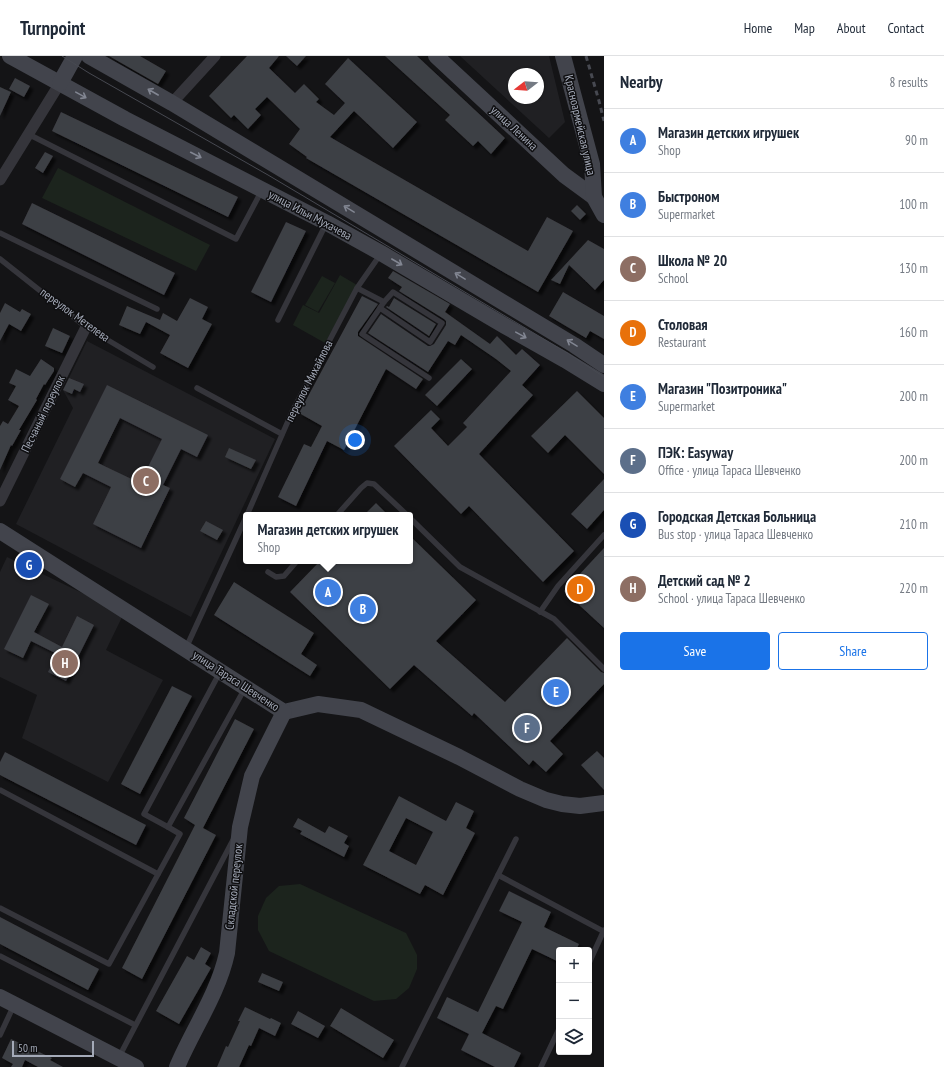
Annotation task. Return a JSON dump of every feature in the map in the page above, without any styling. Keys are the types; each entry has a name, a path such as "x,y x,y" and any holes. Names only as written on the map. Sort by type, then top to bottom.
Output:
{"main road":[{"name":"улица Ильи Мухачева","path":"10,56 125,119 382,253 604,384"},
{"path":"60,83 75,56"},
{"name":"улица Ильи Мухачева","path":"89,56 574,344 604,365"},
{"name":"улица Ленина","path":"436,56 564,175 599,195"},
{"name":"Красноармейская улица","path":"563,56 604,215"},
{"path":"499,322 508,305"},
{"name":"улица Тараса Шевченко","path":"0,531 284,712 318,704 361,710 459,757 520,789 546,800 580,806 604,803"},
{"name":"Складской переулок","path":"178,1064 218,984 224,968 227,953 240,827 252,776 284,712"},
{"path":"0,997 136,1067"}],"street":[{"path":"172,104 215,56"},
{"path":"0,180 60,83"},
{"name":"Песчаный переулок","path":"0,501 86,327"}],"lane":[{"path":"28,133 236,239 263,190"},
{"path":"278,320 327,223"},
{"path":"0,233 157,309"},
{"name":"переулок Михайлова","path":"248,512 292,412 356,288 382,253"},
{"name":"переулок Метелева","path":"0,259 86,327 153,367"},
{"path":"356,288 384,302"},
{"path":"380,308 430,342 442,323 393,292 384,302 362,334 429,378"},
{"path":"197,388 282,434"},
{"path":"340,512 367,483 374,484 404,512"},
{"path":"413,521 460,566 554,619 604,669"},
{"name":"переулок Михайлова","path":"186,649 243,523"},
{"path":"540,612 558,586 604,535"},
{"path":"268,572 276,577 284,576 294,564"},
{"path":"0,908 109,964 180,834 144,814 220,671"},
{"path":"168,827 246,688"},
{"path":"0,790 158,874"},
{"path":"118,1057 240,827"},
{"path":"402,1067 516,839"},
{"path":"498,875 604,931 592,957"},
{"path":"0,956 135,1025"},
{"path":"0,1036 14,1004"},
{"path":"542,1067 556,1036"}],"shaded area":[{"path":"460,56 549,56 565,122 549,138 512,104 544,104 544,68 508,68 508,100"},
{"path":"58,168 210,245 196,271 42,198"},
{"path":"340,275 357,285 325,343 293,325 303,305 319,313"},
{"path":"322,276 335,283 318,312 305,305"},
{"path":"87,341 275,439 191,617 16,524 73,408 63,390"},
{"path":"7,557 124,613 106,650 163,680 108,782 22,738 37,695 0,677 0,572"},
{"path":"300,884 406,933 417,955 417,969 409,988 396,999 374,1001 269,951 258,930 258,916 266,898 279,886"}],"building":[{"path":"109,56 140,56 166,71 158,84"},
{"path":"247,56 279,56 269,68 295,93 304,84 319,99 316,102 334,115 345,103 325,84 348,58 417,122 393,148 354,111 330,137 528,251 547,217 573,231 538,292 306,158 307,157 289,144 300,129 267,97 255,109 261,115 248,129 234,115 231,118 209,96"},
{"path":"286,56 306,56 297,66"},
{"path":"385,56 417,56 505,138 491,154 478,141 473,146 445,120 450,115"},
{"path":"15,78 30,86 24,97 9,89"},
{"path":"0,87 11,92 0,116"},
{"path":"61,112 238,197 228,217 52,131"},
{"path":"45,152 53,156 43,173 35,168"},
{"path":"32,203 175,273 164,295 22,224"},
{"path":"577,205 586,214 580,220 571,211"},
{"path":"286,222 306,231 271,302 251,292"},
{"path":"588,240 604,249 604,280 595,290 569,265 560,284 551,280"},
{"path":"393,271 450,304 445,312 490,344 497,336 516,355 522,349 540,365 522,385 533,395 479,454 574,551 543,582 469,506 461,514 394,446 431,410 440,419 431,428 448,446 467,427 463,423 511,371 461,335 455,345 448,341 428,372 368,333 381,314 430,346 434,344 446,325 446,321 444,319 399,291 402,287 388,278"},
{"path":"563,292 604,316 604,339 590,331 586,338 549,316"},
{"path":"362,296 378,304 358,332 358,336 423,379 416,389 386,369 344,450 327,441 296,506 278,497 304,444 311,447 322,426 299,413"},
{"path":"190,298 208,307 202,319 212,324 188,368 160,353 170,335 146,322 140,334 119,325 127,306 160,320 163,313 177,321"},
{"path":"394,298 436,324 429,336 386,307 389,307"},
{"path":"5,303 20,312 22,309 31,314 21,331 9,324 0,341 0,313"},
{"path":"53,328 70,336 62,353 45,346"},
{"path":"41,359 54,368 54,371 45,385 44,384 36,399 37,400 19,430 21,430 12,446 11,445 0,470 0,426 3,421 8,424 19,406 8,400 16,386 9,383 16,369 30,376"},
{"path":"461,359 472,369 437,406 425,395"},
{"path":"69,378 84,384 80,392 74,389 72,394 63,390"},
{"path":"107,385 208,435 197,457 181,449 163,485 170,488 141,548 93,524 111,487 83,473 75,487 60,479","holes":["120,418 162,439 140,483 98,463"]},
{"path":"577,391 604,418 604,474 565,435 548,453 531,436"},
{"path":"229,448 256,460 251,469 225,457"},
{"path":"604,479 604,510 587,529 571,514"},
{"path":"376,503 385,512 367,512"},
{"path":"206,521 223,530 217,540 200,531"},
{"path":"413,539 476,600 436,641 505,702 567,638 601,672 604,673 604,684 550,741 563,754 546,772 533,760 529,765 474,713 472,716 414,665 390,689 290,592 317,564 413,564"},
{"path":"604,548 604,628 564,591"},
{"path":"234,582 314,633 301,654 317,665 310,676 214,615"},
{"path":"31,595 49,604 34,632 62,647 77,616 94,625 66,681 48,672 57,654 31,641 23,658 4,649"},
{"path":"172,686 192,696 140,794 121,784"},
{"path":"235,719 254,729 203,828 216,835 142,979 122,968 195,825 184,818"},
{"path":"597,751 604,758 604,790 581,765"},
{"path":"5,752 146,825 136,845 0,775 0,762"},
{"path":"399,796 446,821 456,802 474,811 466,828 475,833 443,895 425,885 420,894 363,865","holes":["406,818 433,832 416,865 389,851"]},
{"path":"298,818 325,833 329,826 348,836 344,843 349,846 344,857 300,834 302,831 293,827"},
{"path":"509,891 551,912 544,927 579,944 578,947 556,947 556,961 532,949 503,1009 496,1006 482,1033 521,1053 514,1067 495,1067 461,1050 469,1034 437,1018 447,997 478,1012 522,922 499,911"},
{"path":"0,917 99,969 88,990 0,944"},
{"path":"201,947 211,953 205,964 211,968 179,1024 156,1011 187,956 194,960"},
{"path":"262,973 283,982 279,991 258,982"},
{"path":"245,1007 281,1023 275,1036 259,1028 239,1067 217,1067 226,1046 228,1047"},
{"path":"341,1008 394,1040 383,1058 330,1026"},
{"path":"298,1011 325,1026 318,1038 291,1024"},
{"path":"11,1039 52,1058 50,1060 63,1067 38,1067 25,1060 22,1067 11,1067 13,1064 2,1058"}],"tram line":[{"path":"62,56 89,73 268,175 569,354 604,377"}],"railway":[{"path":"586,56 604,121"}],"place":[{"name":"Школа № 20","path":"146,481"},
{"name":"Городская Детская Больница","path":"29,565"},
{"name":"Столовая","path":"580,589"},
{"name":"Магазин детских игрушек","path":"328,592"},
{"name":"Быстроном","path":"363,609"},
{"name":"Детский сад № 2","path":"65,663"},
{"name":"Магазин \"Позитроника\"","path":"556,692"},
{"name":"ПЭК: Easyway","path":"527,728"}]}
